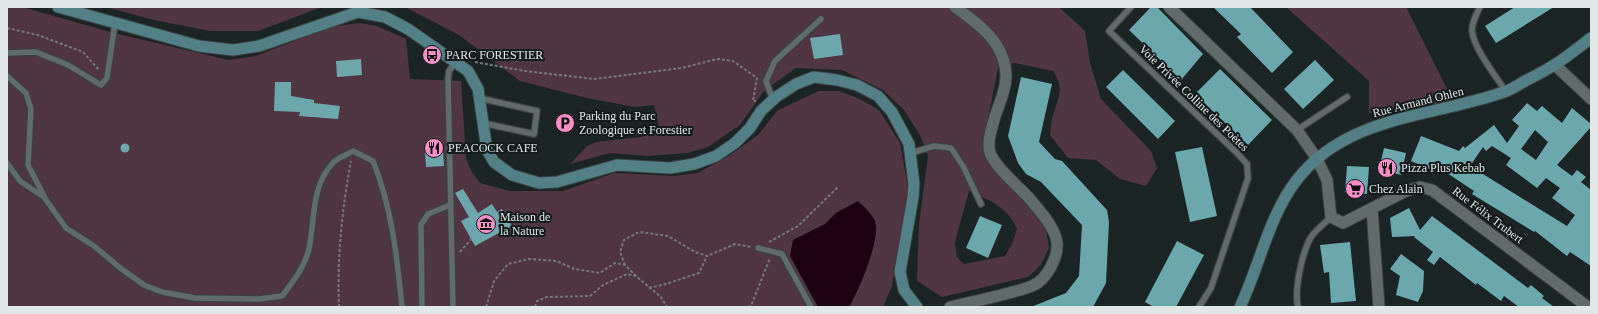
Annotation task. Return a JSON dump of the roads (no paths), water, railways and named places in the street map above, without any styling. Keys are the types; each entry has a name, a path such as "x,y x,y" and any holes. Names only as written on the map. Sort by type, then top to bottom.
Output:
{"main road":[{"path":"58,7 199,46 233,50 259,46 358,12 385,17 408,30 468,71 478,89 487,150 494,162 512,175 539,183 557,182 617,165 670,168 694,164 716,156 734,143 750,128 761,111 773,100 796,84 814,77 837,80 857,85 878,96 892,112 909,144 911,153 913,197 900,272 904,290 916,307"},
{"name":"Rue Armand Ohlen","path":"1240,307 1252,280 1269,228 1281,205 1297,180 1317,159 1341,141 1383,123 1506,92 1555,65 1591,38"}],"street":[{"path":"950,307 1033,286 1045,277 1050,269 1055,258 1057,239 1046,218 996,164 990,152 989,139 1006,77 1004,63 1001,51 991,35 979,24 955,7"},
{"path":"1169,7 1297,130 1317,159 1327,180 1332,217"},
{"path":"1555,65 1591,99"},
{"name":"Rue Félix Trubert","path":"1332,217 1343,222 1406,191 1420,187 1432,190 1588,307"},
{"path":"1372,209 1379,307"}],"lane":[{"name":"Voie Privée Colline des Poètes","path":"1131,7 1109,31 1236,152 1246,164 1248,178 1240,206 1211,288 1199,307"},
{"path":"1480,7 1474,18 1472,31 1475,42 1506,92"},
{"path":"773,100 766,81 775,61 821,19"},
{"path":"7,53 36,52 68,65 101,85 107,78 115,23"},
{"path":"453,307 448,80 449,70 456,62"},
{"path":"7,76 26,93 31,109 28,165 44,197 66,228 94,246 144,285 162,292 195,298 259,299 282,296 302,267 309,250 318,187 332,163 353,152 373,161 382,183 392,221 402,307"},
{"path":"1297,130 1347,97"},
{"path":"479,98 537,111 534,134 483,123"},
{"path":"911,153 934,146 951,148 963,166 981,204"},
{"path":"7,163 20,181 44,197"},
{"path":"422,307 421,225 428,214 450,205"},
{"path":"1298,307 1297,299 1301,267 1311,237 1332,217"},
{"path":"758,248 782,254 811,307"}],"place":[{"name":"PARC FORESTIER","path":"432,55"},
{"name":"Parking du Parc Zoologique et Forestier","path":"565,123"},
{"name":"PEACOCK CAFE","path":"434,148"},
{"name":"Pizza Plus Kebab","path":"1387,168"},
{"name":"Chez Alain","path":"1355,189"},
{"name":"Maison de la Nature","path":"486,224"}]}
